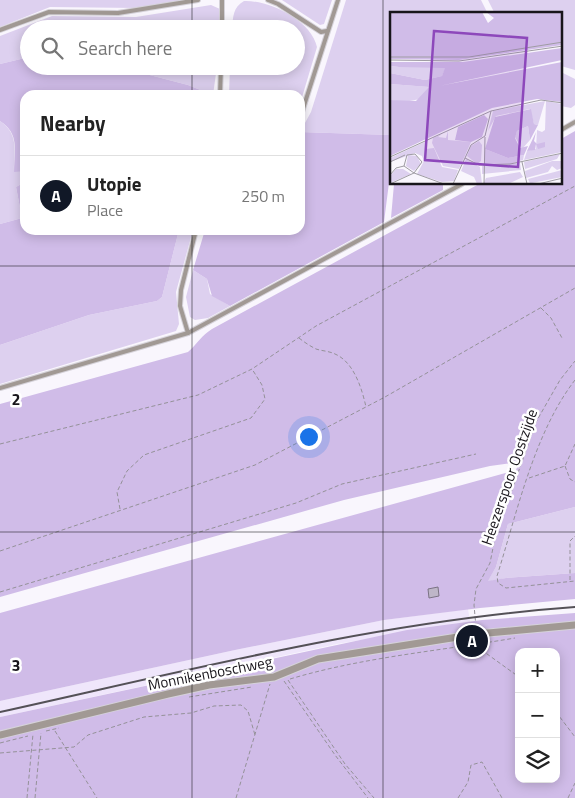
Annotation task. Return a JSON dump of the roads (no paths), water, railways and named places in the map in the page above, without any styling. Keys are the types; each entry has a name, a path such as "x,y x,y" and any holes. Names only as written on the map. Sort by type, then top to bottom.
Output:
{"street":[{"name":"Monnikenboschweg","path":"0,735 209,685 284,677 318,659 477,634 575,625"}],"lane":[{"path":"27,20 49,12 118,13 198,0"},
{"path":"222,0 222,20"},
{"path":"268,0 278,4 303,20"},
{"path":"305,102 338,0"},
{"path":"305,22 321,32 327,31"},
{"path":"0,30 20,23"},
{"path":"220,90 221,75"},
{"path":"562,129 575,122"},
{"path":"0,388 188,333 460,185"},
{"path":"188,333 180,306 181,290 195,235"}],"railway":[{"path":"0,712 214,664 357,635 430,623 575,607"}],"place":[{"name":"Utopie","path":"472,641"}]}
